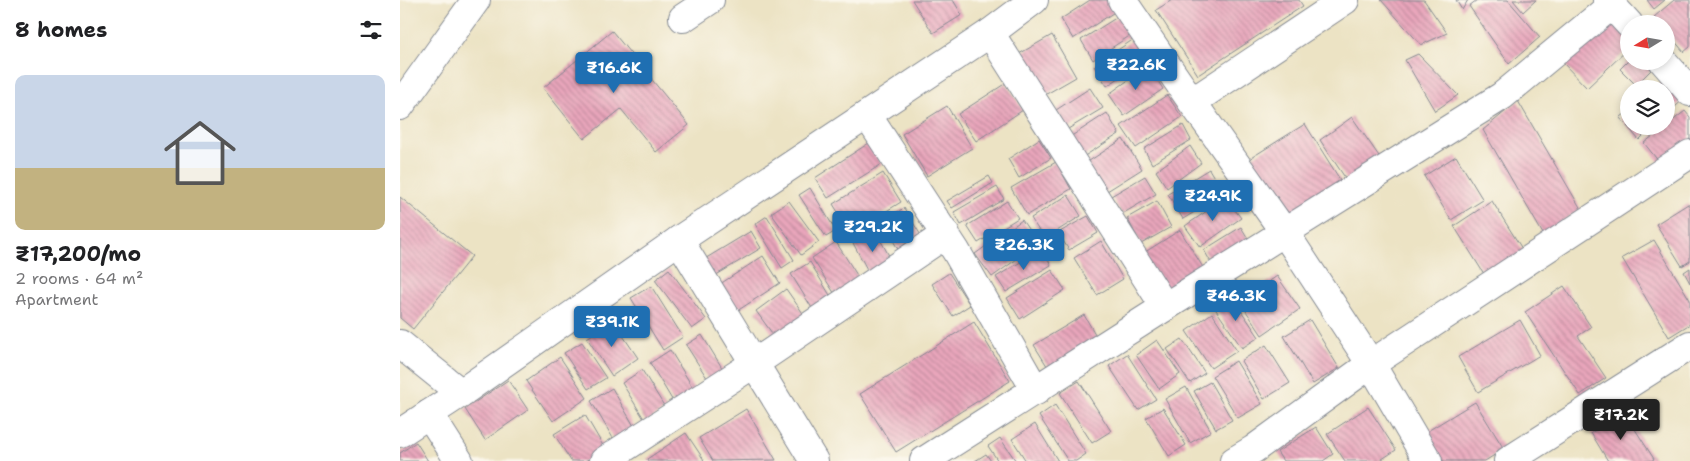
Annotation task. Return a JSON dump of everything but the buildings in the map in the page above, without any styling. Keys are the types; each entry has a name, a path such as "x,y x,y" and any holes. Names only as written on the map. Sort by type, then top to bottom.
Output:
{"street":[{"path":"400,106 476,0"},
{"path":"683,18 710,0"},
{"path":"400,433 461,393 679,240 990,33 1034,0"},
{"path":"1122,0 1285,233 1371,364 1428,461"},
{"path":"1192,102 1345,0"},
{"path":"924,461 1502,96 1616,10"},
{"path":"990,33 1165,308"},
{"path":"1670,70 1690,92"},
{"path":"867,115 946,234 1036,391"},
{"path":"1250,457 1371,364 1690,154"},
{"path":"604,461 631,454 755,363 946,234"},
{"path":"679,240 814,461"},
{"path":"400,344 461,393"},
{"path":"1508,461 1690,345"},
{"path":"429,414 459,461"}]}
